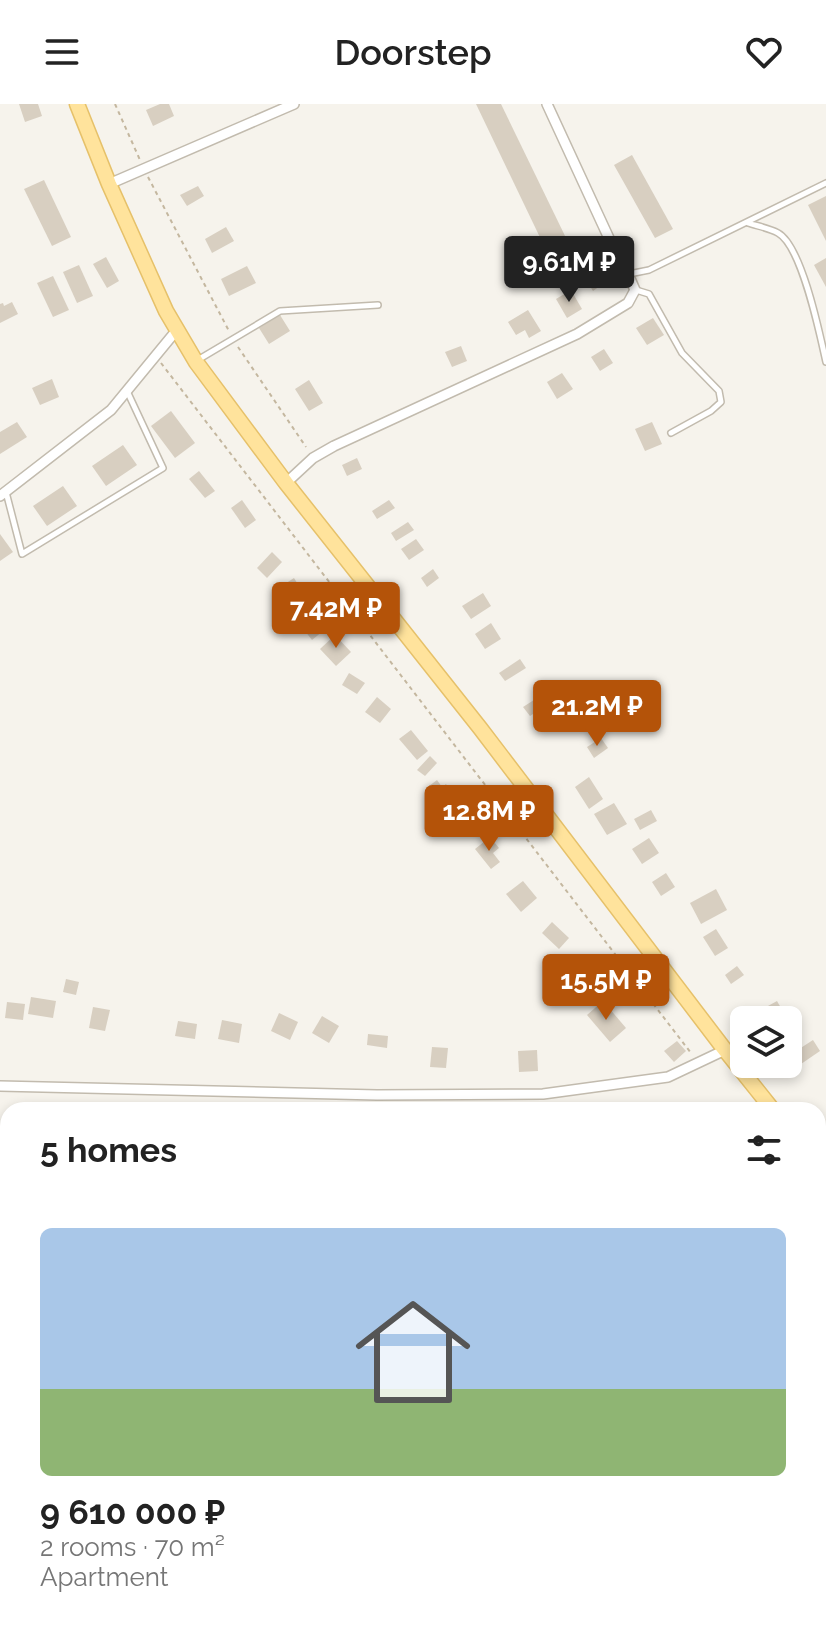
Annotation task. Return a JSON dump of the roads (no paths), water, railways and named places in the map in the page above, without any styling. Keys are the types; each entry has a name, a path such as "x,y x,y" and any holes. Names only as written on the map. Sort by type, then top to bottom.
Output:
{"main road":[{"path":"77,104 109,184 176,331 196,362 286,483 480,728 767,1102"}],"street":[{"path":"109,184 294,104"},
{"path":"286,483 313,458 334,446 577,334 628,303 635,290 547,104"},
{"path":"3,494 111,410 176,331"},
{"path":"0,1086 377,1095 543,1094 668,1077 725,1050"}],"lane":[{"path":"628,274 649,270 826,183"},
{"path":"747,222 780,233 792,251 811,295 826,362"},
{"path":"635,290 649,294 682,353 719,391 721,402 711,411 671,433"},
{"path":"196,362 280,311 378,305"},
{"path":"3,494 22,554 163,468 127,390"}]}
